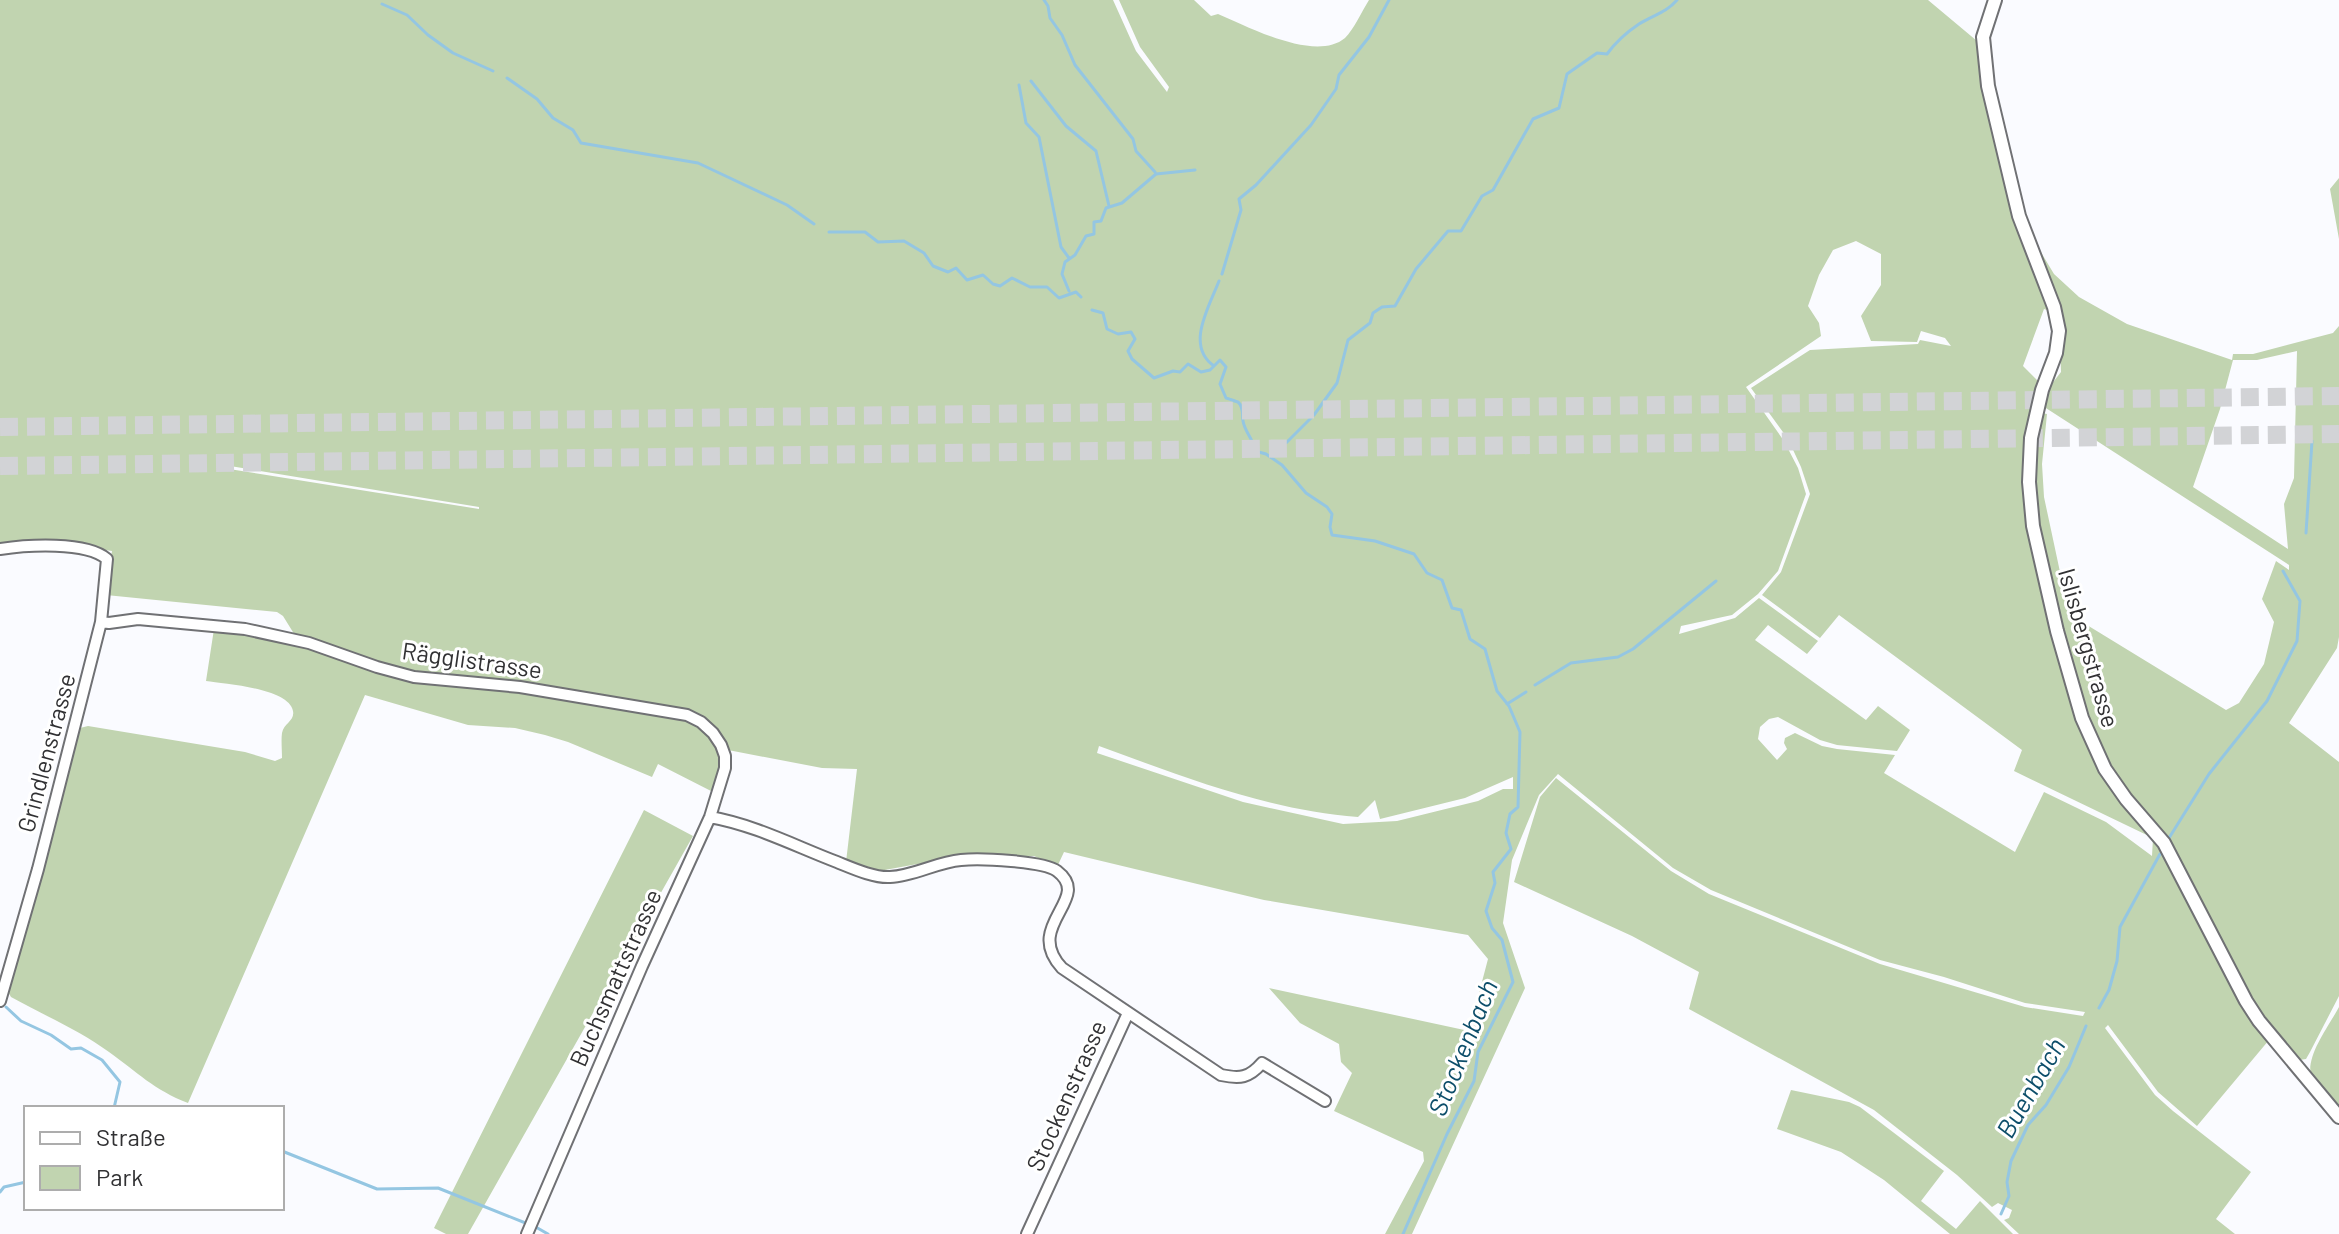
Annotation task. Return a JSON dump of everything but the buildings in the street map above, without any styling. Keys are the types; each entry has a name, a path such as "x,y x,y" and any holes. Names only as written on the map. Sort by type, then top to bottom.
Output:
{"street":[{"name":"Islisbergstrasse","path":"1995,0 1983,37 1988,86 2019,216 2054,307 2059,331 2056,353 2042,390 2031,438 2030,505 2050,603 2082,718 2105,769 2164,843 2259,1021 2339,1117"},
{"name":"Grindlenstrasse","path":"0,549 47,546 82,549 99,552 107,559 101,622 26,913 0,1001"},
{"name":"Rägglistrasse","path":"101,622 138,619 245,629 309,643 414,677 520,687 687,715 713,733 725,756"},
{"name":"Buchsmattstrasse","path":"531,1225 642,966 710,817 725,768 725,756"},
{"path":"710,817 747,826 852,868 888,878 961,860 1039,863 1056,869 1065,879 1069,893 1050,932 1047,943 1051,956 1062,968 1128,1013"},
{"name":"Stockenstrasse","path":"1027,1234 1128,1013 1221,1075 1236,1078 1250,1076 1262,1063 1325,1101"}],"green space":[{"path":"0,0 1113,0 1136,51 1167,92 1169,87 1140,47 1119,0 1194,0 1211,16 1218,14 1281,40 1317,46 1332,45 1345,38 1369,0 1928,0 1977,41 1989,120 2015,219 2036,244 2054,274 2079,297 2127,324 2232,360 2233,354 2253,354 2333,333 2339,326 2339,637 2337,648 2289,723 2339,762 2339,996 2306,1059 2299,1060 2262,1019 2179,856 2175,863 2269,1040 2197,1126 2158,1092 2108,1025 2105,1028 2155,1095 2251,1172 2216,1219 2235,1234 2019,1234 2004,1220 2009,1218 2012,1210 1998,1203 1992,1207 1957,1175 1874,1110 1689,1009 1699,972 1632,936 1514,882 1540,797 1556,778 1671,871 1709,894 1880,964 2025,1007 2083,1016 2085,1012 2025,1003 1880,960 1711,890 1673,868 1558,774 1539,795 1512,860 1503,923 1525,988 1412,1234 1385,1234 1424,1161 1423,1152 1334,1111 1352,1073 1341,1062 1339,1044 1300,1023 1269,988 1469,1031 1488,959 1468,935 1264,900 1064,852 1057,867 1034,856 956,857 879,871 846,862 857,769 822,768 728,750 688,712 401,670 296,637 277,612 106,595 112,551 48,542 0,544","holes":["1856,241 1881,254 1881,285 1861,316 1871,341 1917,342 1921,331 1945,338 1951,346 1920,340 1918,344 1810,350 1751,388 1788,439 1810,494 1781,572 1762,595 1820,638 1839,615 2022,750 2014,771 2153,838 2152,856 2106,822 2044,792 2015,852 1884,773 1895,755 1822,746 1795,733 1785,738 1787,749 1777,760 1758,739 1760,727 1769,719 1778,717 1820,740 1837,745 1897,751 1910,730 1878,706 1866,720 1755,640 1768,625 1807,654 1818,641 1759,598 1735,618 1679,634 1681,626 1732,615 1758,594 1778,571 1806,494 1798,468 1784,441 1746,387 1821,336 1819,323 1808,306 1819,275 1833,250","2044,309 2059,314 2061,372 2047,390 2023,366","2297,351 2294,478 2284,504 2288,549 2193,487 2233,360 2257,360","2035,401 2289,565 2289,570 2276,561 2262,599 2274,622 2264,664 2239,703 2226,710 2069,614 2044,497 2042,464 2047,414 2042,413 2035,439 2034,504 2060,626 2026,484","230,466 479,509 229,469","2062,632 2086,717 2109,768 2140,808 2089,746","1099,746 1226,790 1291,807 1358,817 1375,800 1380,819 1465,798 1513,777 1513,789 1503,789 1478,801 1397,821 1343,824 1243,802 1097,753"]},
{"path":"2339,178 2339,239 2330,189"},
{"path":"214,629 288,640 381,671 687,718 710,735 720,753 714,798 690,852 713,792 658,764 652,777 545,735 515,728 468,725 365,695 188,1103 155,1086 86,1037 11,997 7,990 75,734 80,728 88,726 245,752 275,761 282,758 282,733 293,711 289,703 269,692 206,681"},
{"path":"644,810 693,836 468,1234 446,1234 434,1228"},
{"path":"2339,1007 2339,1111 2311,1076 2310,1068 2315,1050"},
{"path":"1791,1090 1860,1107 1944,1171 1921,1201 1956,1229 1980,1201 2013,1234 1950,1234 1884,1180 1841,1152 1777,1129"}],"waterway":[{"path":"1044,0 1075,65 1133,139 1136,151 1155,172"},
{"path":"1222,274 1241,210 1239,199 1256,185 1311,125 1336,89 1339,75 1369,37 1389,0"},
{"path":"1269,456 1314,415 1337,383 1348,340 1370,323 1373,313 1382,307 1395,306 1416,269 1448,231 1461,231 1482,196 1493,190 1533,119 1559,108 1567,74 1597,53 1607,54 1630,31 1677,0"},
{"path":"382,4 407,15 453,53 493,71"},
{"path":"507,78 537,99 553,118 573,130 581,143 698,163 787,205 814,224"},
{"path":"1031,81 1066,126 1096,151 1109,206"},
{"path":"1019,85 1026,123 1039,137 1061,247 1069,258"},
{"path":"1069,291 1062,274 1065,262 1075,255 1086,236 1094,234 1094,222 1101,221 1106,208 1122,203 1156,174 1195,170"},
{"path":"829,232 865,232 878,242 904,241 924,253 933,266 948,272 956,268 967,280 983,275 1000,286 1012,278 1030,287 1047,287 1059,298 1076,292 1081,297"},
{"path":"1214,366 1205,358 1200,337 1205,314 1219,281"},
{"name":"Stockenbach","path":"1092,310 1103,313 1107,329 1118,334 1131,332 1135,339 1128,351 1132,359 1154,378 1173,371 1180,372 1188,364 1201,372 1210,370 1220,360 1226,367 1220,384 1226,398 1241,406 1244,425 1255,451 1266,454 1282,465 1306,493 1327,507 1332,514 1332,535 1375,541 1414,554 1427,573 1442,580 1452,608 1461,610 1470,639 1485,649 1497,691 1509,706 1520,732 1518,807 1510,814 1506,833 1511,849 1493,872 1495,883 1486,911 1492,928 1502,940 1513,982 1478,1052 1474,1081 1403,1234"},
{"path":"2306,533 2312,441"},
{"path":"2169,838 2209,774 2267,701 2297,641 2300,601 2283,571"},
{"path":"1535,685 1571,663 1618,657 1633,649 1716,581"},
{"path":"1507,704 1526,692"},
{"path":"2099,1008 2109,990 2117,961 2120,927 2160,854"},
{"path":"6,1007 21,1021 51,1035 71,1049 81,1048 102,1060 120,1082 114,1106"},
{"name":"Buenbach","path":"2001,1214 2009,1196 2007,1182 2011,1161 2028,1125 2046,1105 2069,1067 2086,1026"},
{"path":"284,1152 377,1189 438,1188 528,1224"},
{"path":"0,1192 4,1187 24,1182"},
{"path":"534,1226 548,1234"}],"tunnel":[{"path":"0,427 2339,396"},
{"path":"0,466 2339,434"}]}
